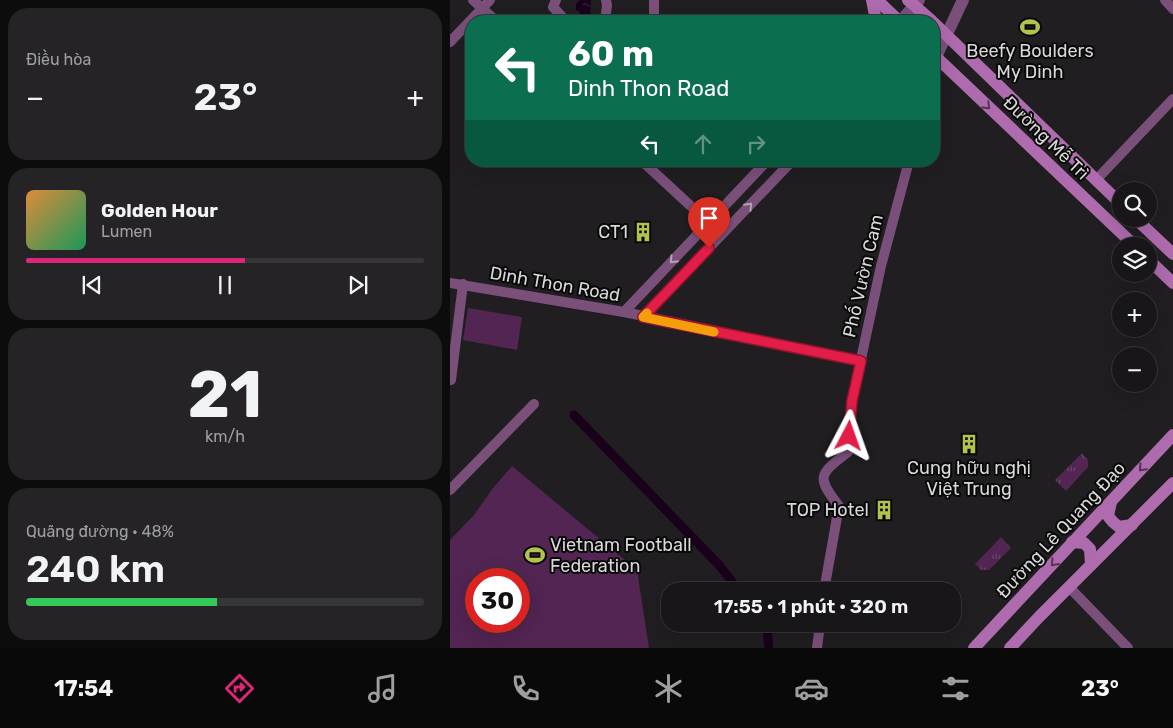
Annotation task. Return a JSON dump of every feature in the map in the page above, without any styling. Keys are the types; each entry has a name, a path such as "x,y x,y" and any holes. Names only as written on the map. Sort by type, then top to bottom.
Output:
{"main road":[{"path":"872,0 875,15"},
{"path":"876,0 893,15"},
{"name":"Đường Mễ Trì","path":"913,2 924,15"},
{"name":"Đường Mễ Trì","path":"940,29 1112,195"},
{"name":"Đường Mễ Trì","path":"940,65 1125,237"},
{"path":"1144,227 1173,254"},
{"path":"1157,268 1173,283"},
{"name":"Đường Lê Quang Đạo","path":"974,648 1173,435"},
{"path":"1010,648 1173,483"},
{"path":"1111,502 1108,516 1113,522 1120,527 1132,525"},
{"path":"1072,542 1084,544 1090,549 1090,565"}],"street":[{"path":"473,0 490,15"},
{"path":"475,15 490,0"},
{"path":"556,0 553,6 561,15"},
{"path":"606,0 606,15"},
{"path":"654,0 654,15"},
{"path":"940,48 964,0"},
{"path":"1165,0 1173,9"},
{"path":"904,15 913,2"},
{"path":"450,42 465,26"},
{"path":"1096,180 1173,99"},
{"path":"648,167 708,222"},
{"path":"624,312 761,167"},
{"path":"643,317 786,167"},
{"name":"Phố Vườn Cam","path":"826,582 839,506 824,487 823,479 827,469 848,452 849,420 852,401 883,257 907,167"},
{"name":"Dinh Thon Road","path":"450,283 624,312 861,361"},
{"path":"451,380 463,284"},
{"path":"450,490 534,404"},
{"path":"1069,587 1128,648"},
{"path":"817,648 819,632"}],"green space":[{"path":"468,308 522,317 517,350 463,340"},
{"path":"1082,453 1088,460 1088,467 1066,491 1055,480"},
{"name":"Vietnam Football Federation","path":"512,466 637,570 649,648 450,648 450,540 474,515 493,488"},
{"path":"1001,537 1011,548 989,570 981,570 975,564"}],"water":[{"path":"580,0 591,0 590,15 580,15 580,12 576,10 576,4"}],"waterway":[{"path":"574,415 720,566 732,582"},
{"path":"767,632 769,648"}],"slow traffic":[{"path":"647,313 643,317 714,332"}],"place":[{"name":"Beefy Boulders My Dinh","path":"1030,27"},
{"name":"CT1","path":"643,232"},
{"name":"Cung hữu nghị Việt Trung","path":"969,444"},
{"name":"TOP Hotel","path":"884,510"},
{"name":"Vietnam Football Federation","path":"535,555"}],"route":[{"path":"709,248 643,317 861,361 852,401 849,436"}]}
